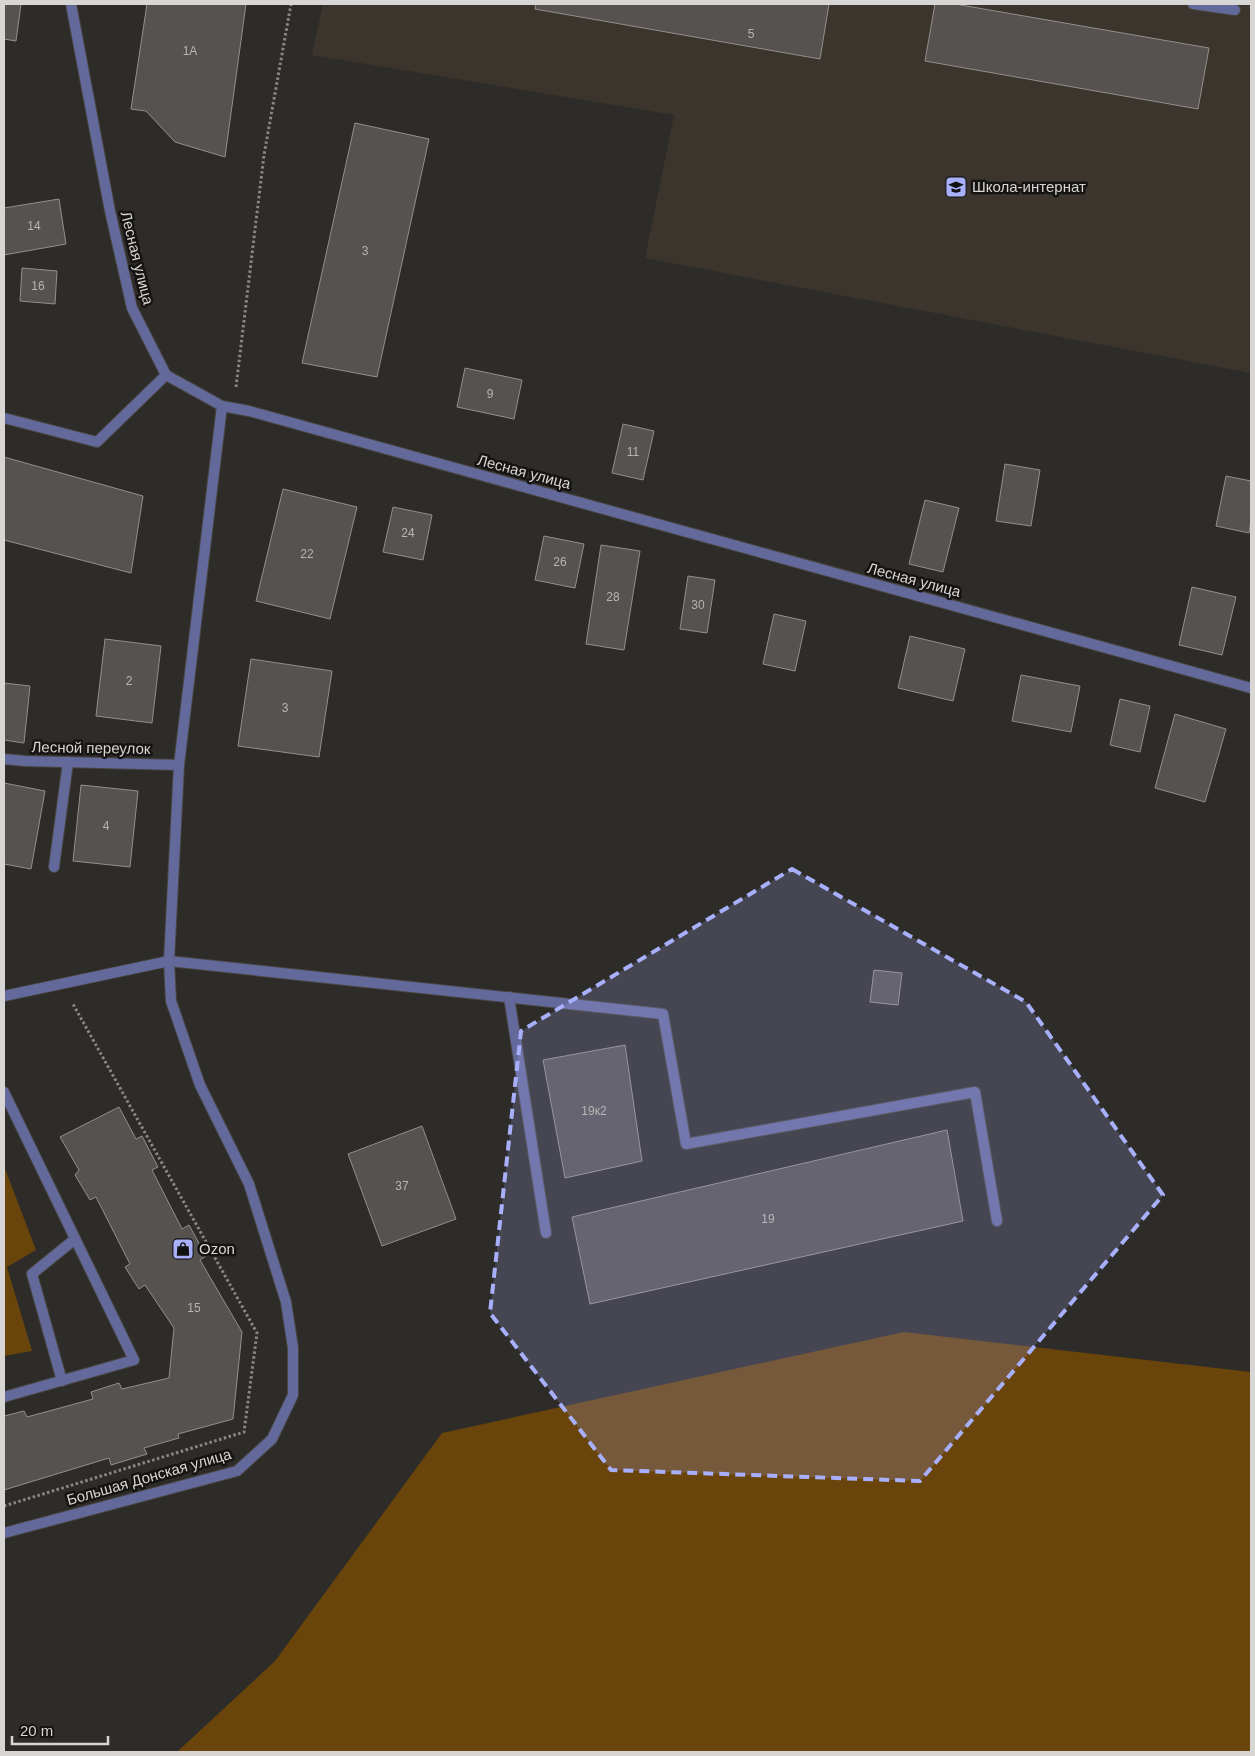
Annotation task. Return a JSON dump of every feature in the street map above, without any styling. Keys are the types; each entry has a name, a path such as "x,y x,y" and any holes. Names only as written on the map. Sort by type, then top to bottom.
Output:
{"street":[{"name":"Лесная улица","path":"71,4 110,211 132,308 166,376 222,406 1251,688"},
{"path":"1193,4 1234,10"},
{"path":"4,418 97,442 166,376"},
{"name":"Большая Донская улица","path":"4,1533 237,1471 272,1439 293,1395 293,1348 286,1302 249,1184 200,1085 171,1001 169,961 178,765 222,406"},
{"name":"Лесной переулок","path":"4,759 178,765"},
{"path":"54,867 68,762"},
{"path":"4,996 169,961 663,1014 686,1144 975,1092 997,1221"},
{"path":"509,997 546,1233"},
{"path":"4,1092 134,1360 4,1397"},
{"path":"62,1381 32,1274 75,1239"}],"path":[{"path":"249,412 236,388 264,155 291,4"},
{"path":"4,1506 244,1432 256,1333 62,984"}],"highlighted area":[{"path":"792,869 1026,1002 1163,1195 920,1481 611,1470 490,1313 521,1031"}],"shaded area":[{"name":"Школа-интернат","path":"323,4 1251,4 1251,373 645,258 674,115 312,55"},
{"path":"4,1166 36,1250 7,1267 32,1351 4,1356"},
{"path":"904,1332 1251,1372 1251,1752 177,1752 275,1661 442,1433"}],"building":[{"path":"4,4 21,4 16,41 4,39"},
{"path":"147,4 246,4 225,157 175,142 146,111 131,109"},
{"path":"536,4 829,4 820,59 535,9"},
{"path":"935,4 955,4 1209,48 1198,109 925,61"},
{"path":"355,123 429,139 377,377 302,363"},
{"path":"59,199 66,244 4,255 4,208"},
{"path":"22,268 57,271 55,304 20,301"},
{"path":"465,368 522,380 514,419 457,407"},
{"path":"623,424 654,431 643,480 612,473"},
{"path":"4,457 143,496 131,573 4,540"},
{"path":"1005,464 1040,470 1031,526 996,521"},
{"path":"1226,476 1251,481 1249,533 1216,526"},
{"path":"283,489 357,507 330,619 256,601"},
{"path":"925,500 959,508 943,572 909,564"},
{"path":"393,507 432,515 423,560 383,552"},
{"path":"544,536 584,544 575,588 535,580"},
{"path":"601,545 640,551 624,650 586,644"},
{"path":"688,576 715,580 707,633 680,629"},
{"path":"1192,587 1236,597 1222,655 1179,645"},
{"path":"774,614 806,621 795,671 763,664"},
{"path":"910,636 965,649 953,701 898,688"},
{"path":"105,639 161,646 152,723 96,716"},
{"path":"251,659 332,671 319,757 238,746"},
{"path":"1021,675 1080,686 1071,732 1012,721"},
{"path":"4,683 30,686 24,743 4,740"},
{"path":"1120,699 1150,706 1140,752 1110,745"},
{"path":"1175,714 1226,729 1205,802 1155,788"},
{"path":"4,783 45,791 31,869 4,864"},
{"path":"81,785 138,791 130,867 73,861"},
{"path":"874,970 902,973 898,1005 870,1002"},
{"path":"625,1045 642,1161 565,1178 543,1060"},
{"path":"119,1107 136,1139 142,1136 158,1167 152,1170 182,1229 189,1225 206,1256 200,1260 242,1332 233,1419 178,1434 179,1438 144,1448 147,1454 111,1465 109,1458 4,1490 4,1416 24,1411 27,1417 93,1399 91,1392 119,1383 122,1389 169,1378 174,1328 145,1285 139,1289 125,1267 130,1264 96,1197 90,1200 75,1175 79,1170 60,1137"},
{"path":"422,1126 456,1219 382,1246 348,1154"},
{"path":"947,1130 963,1221 590,1304 572,1217"}],"place":[{"name":"Школа-интернат","path":"956,187"},
{"name":"Ozon","path":"183,1249"}]}
